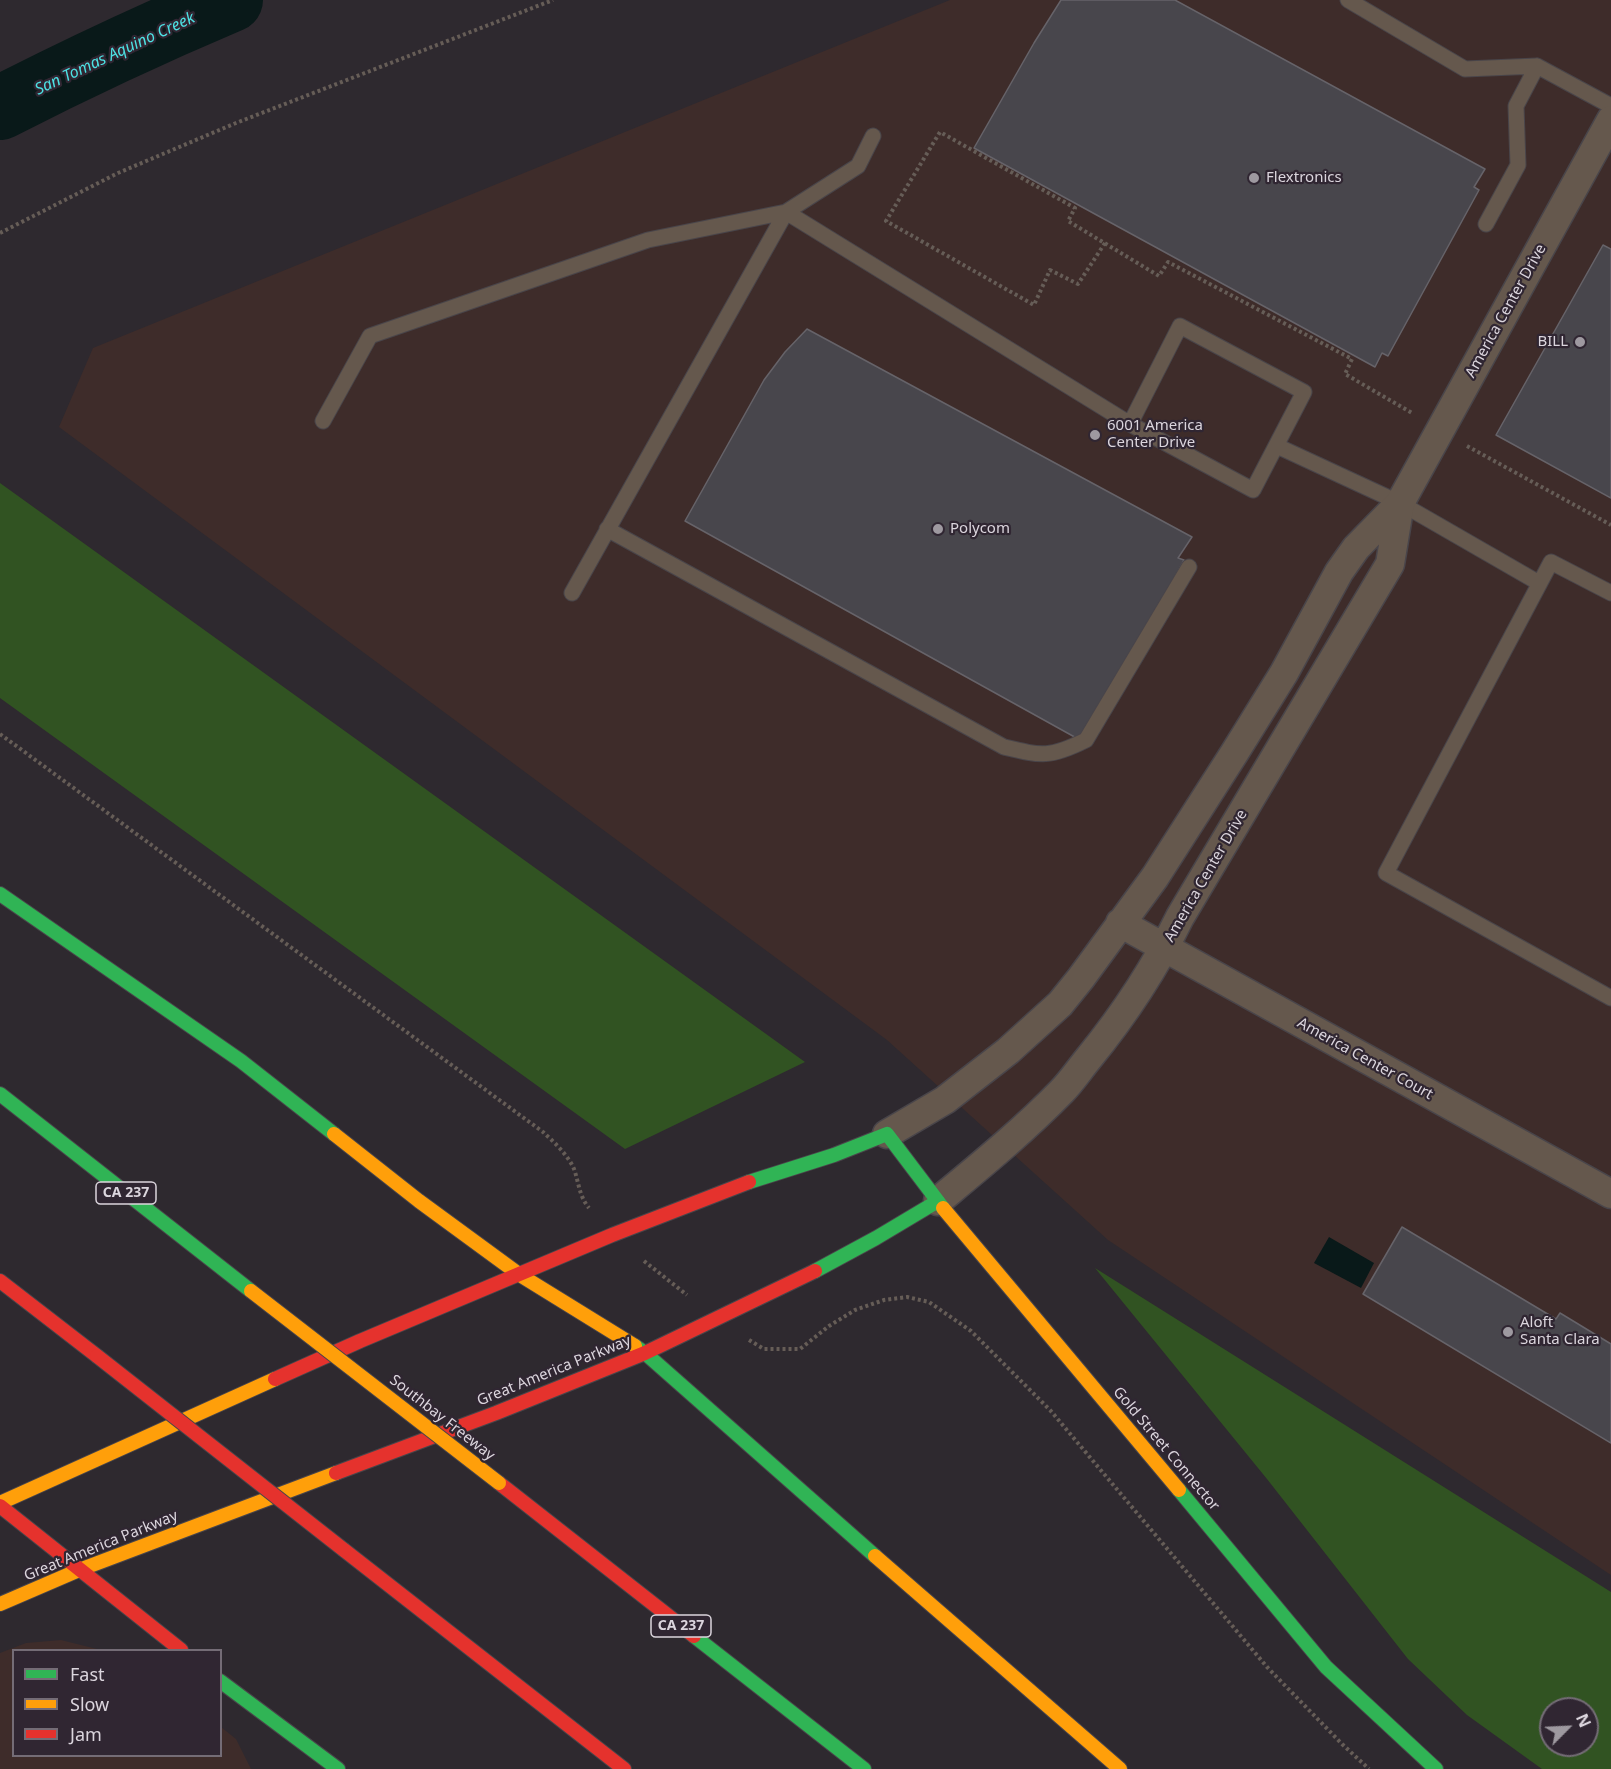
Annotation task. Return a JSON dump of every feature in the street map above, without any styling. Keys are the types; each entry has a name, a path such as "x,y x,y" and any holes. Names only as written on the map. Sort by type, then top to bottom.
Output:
{"main road":[{"path":"0,894 242,1060 419,1200 520,1275 645,1353 716,1418 1120,1769"},
{"name":"Southbay Freeway","path":"0,1094 864,1769"},
{"path":"180,1649 0,1504 360,1341 612,1235 743,1184 834,1155 887,1134"},
{"name":"Gold Street Connector","path":"887,1134 938,1201 1326,1667 1436,1769"},
{"name":"Great America Parkway","path":"0,1604 79,1570 485,1417 645,1353 811,1273 938,1201"},
{"path":"0,1281 624,1769"},
{"path":"222,1682 338,1769"}],"street":[{"name":"America Center Drive","path":"887,1134 945,1100 1026,1035 1060,1004 1155,877 1284,673 1339,572 1356,548 1400,503 1611,120"},
{"name":"America Center Drive","path":"938,1201 1063,1090 1106,1037 1141,987 1180,917 1390,564 1400,503"},
{"name":"America Center Court","path":"1120,923 1611,1194"}],"lane":[{"path":"1348,0 1465,69 1537,66 1611,106"},
{"path":"1486,224 1518,165 1516,106 1537,66"},
{"path":"323,421 370,336 648,240 786,212 858,166 873,136"},
{"path":"786,212 1130,424 1253,490 1304,392 1180,326 1130,424"},
{"path":"572,593 786,212"},
{"path":"1277,446 1400,503 1539,583"},
{"path":"607,529 1004,747 1039,755 1066,751 1086,740 1190,567"},
{"path":"1611,593 1551,562 1386,873 1611,998"}],"path":[{"path":"0,233 118,173 236,123 553,0"},
{"path":"1105,243 1078,284 1050,270 1034,305 886,221 940,132 1075,208 1068,221 1105,243 1159,276 1168,262 1352,359 1345,374 1413,414"},
{"path":"1461,443 1611,525"},
{"path":"0,734 543,1132 554,1142 573,1167 582,1200 612,1235 717,1319 764,1349 800,1349 829,1326 855,1310 884,1300 907,1297 928,1302 971,1331 1050,1410 1267,1667 1369,1769"}],"shaded area":[{"path":"950,0 1611,0 1611,1575 1108,1240 887,1040 59,427 93,348"},
{"path":"1329,1237 1374,1263 1361,1288 1314,1263"},
{"path":"61,1640 97,1649 12,1649 12,1757 222,1757 222,1728 236,1739 251,1769 0,1769 0,1653 26,1643"}],"green space":[{"path":"0,483 805,1062 625,1149 0,698"},
{"path":"1095,1268 1611,1592 1611,1769 1542,1769 1467,1715 1408,1659 1267,1479"}],"building":[{"name":"Flextronics","path":"1061,0 1175,0 1485,169 1474,187 1479,190 1388,356 1382,353 1375,367 974,148"},
{"name":"BILL","path":"1603,245 1611,249 1611,498 1496,435"},
{"name":"Polycom","path":"807,329 1192,537 1178,558 1184,560 1093,728 1080,740 685,521 764,380 785,352"},
{"name":"Aloft Santa Clara","path":"1402,1227 1556,1319 1560,1313 1611,1344 1611,1443 1363,1294"}],"waterway":[{"name":"San Tomas Aquino Creek","path":"0,108 57,79 231,0"}],"traffic: fast":[{"path":"0,894 241,1061 334,1134"},
{"path":"0,1094 251,1291"},
{"path":"749,1182 834,1155 887,1134 943,1208"},
{"path":"815,1271 938,1201"},
{"path":"635,1346 875,1556"},
{"path":"1179,1490 1326,1667 1436,1769"},
{"path":"694,1636 864,1769"},
{"path":"222,1682 338,1769"}],"traffic: slow":[{"path":"334,1134 419,1201 520,1275 635,1346"},
{"path":"943,1208 1179,1490"},
{"path":"251,1291 499,1483"},
{"path":"0,1503 275,1379"},
{"path":"0,1604 79,1570 336,1473"},
{"path":"875,1556 1120,1769"}],"traffic: jam":[{"path":"275,1379 612,1235 749,1182"},
{"path":"336,1473 496,1413 645,1353 815,1271"},
{"path":"0,1281 97,1356"},
{"path":"97,1356 344,1550"},
{"path":"499,1483 694,1636"},
{"path":"0,1506 180,1649"},
{"path":"344,1550 624,1769"}],"place":[{"name":"Flextronics","path":"1254,178"},
{"name":"BILL","path":"1580,342"},
{"name":"6001 America Center Drive","path":"1095,435"},
{"name":"Polycom","path":"938,529"},
{"name":"Aloft Santa Clara","path":"1508,1332"}]}
